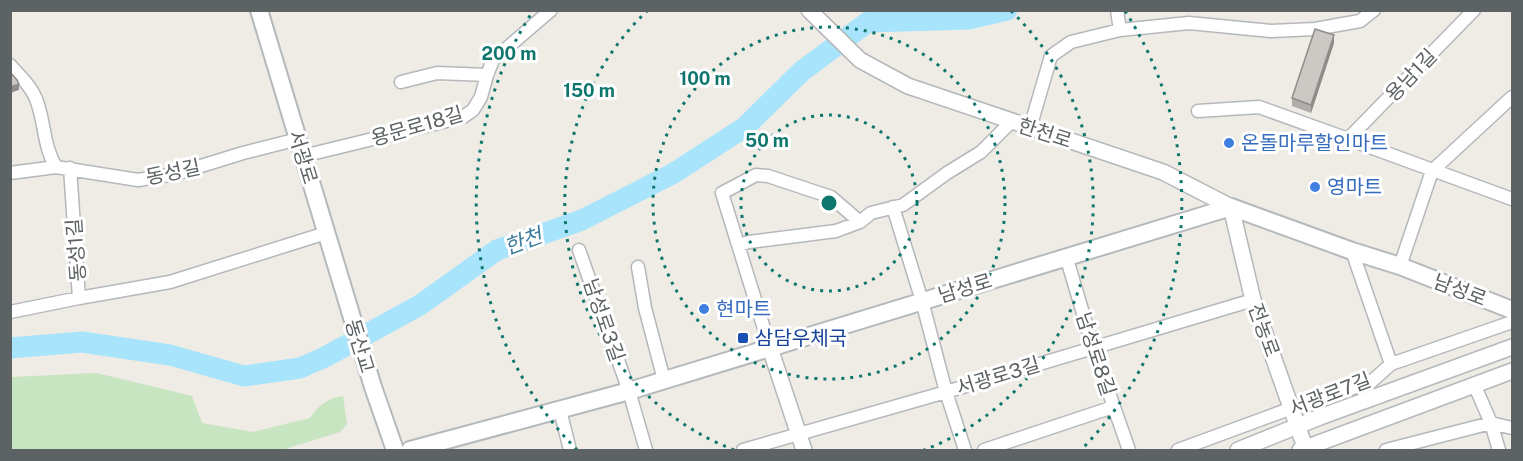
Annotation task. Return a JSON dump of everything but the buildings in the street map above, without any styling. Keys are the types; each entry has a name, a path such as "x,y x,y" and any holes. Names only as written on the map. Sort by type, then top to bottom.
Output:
{"main road":[{"name":"서광로","path":"259,10 348,304"},
{"name":"남성로","path":"410,450 629,391 1231,207 1400,266 1512,310"},
{"name":"동산교","path":"348,304 394,450"}],"street":[{"name":"용문로18길","path":"303,156 463,117 473,110 482,97 493,60 551,10"},
{"name":"한천로","path":"809,10 860,60 908,86 1163,172 1231,207"},
{"path":"1030,128 1051,56 1071,42 1120,30 1189,23 1270,31 1315,29 1360,21 1374,10"},
{"name":"용남1길","path":"1348,139 1474,10"},
{"path":"1117,13 1120,30"},
{"path":"10,65 30,88 36,99 50,157 56,167"},
{"path":"401,82 437,74 487,75"},
{"path":"1400,266 1432,171 1512,97"},
{"path":"1198,111 1259,107 1512,199"},
{"path":"739,245 836,231 860,222 871,213 903,205 981,152 1011,122"},
{"name":"동성길","path":"10,173 56,167 138,180 175,174 298,139"},
{"name":"동성1길","path":"10,312 79,298 70,168"},
{"path":"804,450 722,193 756,175 768,176 831,197 860,222"},
{"path":"893,207 922,301 946,393 965,450"},
{"name":"전농로","path":"1231,207 1253,300 1292,408 1304,450"},
{"path":"79,298 170,282 326,233"},
{"name":"남성로3길","path":"579,250 629,391 646,450"},
{"path":"1352,251 1391,364"},
{"name":"남성로8길","path":"1066,256 1093,347 1129,450"},
{"path":"638,267 645,308 664,380"},
{"name":"서광로3길","path":"743,450 946,393 1253,300"},
{"name":"서광로7길","path":"1178,450 1371,382 1391,364 1512,322"},
{"path":"1238,450 1512,347"},
{"path":"1304,450 1512,370"},
{"path":"1474,384 1491,423 1499,450"},
{"path":"984,450 1113,407"},
{"path":"560,410 570,450"},
{"path":"1386,450 1491,423 1512,428"}],"green space":[{"path":"97,373 192,396 202,423 253,432 310,418 324,403 343,396 347,424 340,432 282,450 11,450 11,377"}],"waterway":[{"name":"한천","path":"10,348 82,342 170,355 244,376 300,368 325,357 420,305 497,250 582,220 674,173 745,127 802,71 868,22 969,19 1007,10"}],"place":[{"name":"온돌마루할인마트","path":"1229,143"},
{"name":"영마트","path":"1315,187"},
{"name":"현마트","path":"704,309"},
{"name":"삼담우체국","path":"743,338"}]}
